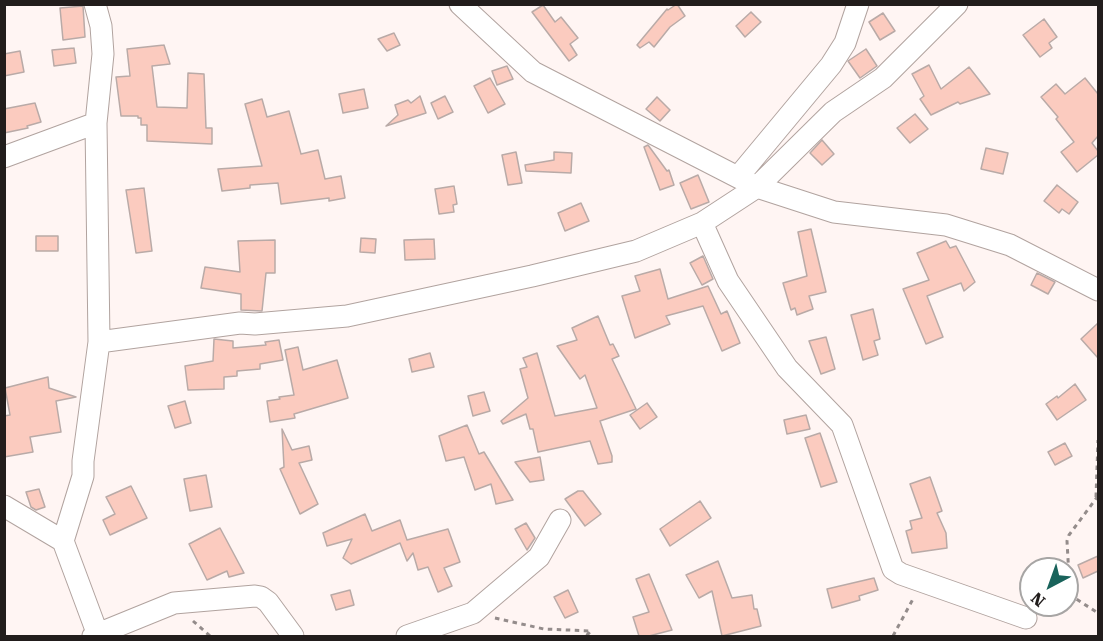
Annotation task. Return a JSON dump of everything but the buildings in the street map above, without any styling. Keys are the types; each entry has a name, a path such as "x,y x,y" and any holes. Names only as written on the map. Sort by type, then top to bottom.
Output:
{"street":[{"path":"95,4 101,26 103,54 96,123 99,342 83,476 63,541 96,636 174,603 255,596 268,602 293,636"},
{"path":"460,4 534,72 748,182 834,212 946,225 1010,245 1098,290"},
{"path":"748,182 831,66 845,43 858,4"},
{"path":"99,342 240,322 255,324 347,316 627,254 702,223 833,112 883,78 957,4"},
{"path":"4,157 96,123"},
{"path":"702,223 728,281 787,368 842,425 893,569 922,582 1026,618"},
{"path":"4,506 63,541"},
{"path":"407,636 473,613 539,557 560,520"}],"path":[{"path":"1098,440 1097,497 1067,541 1070,595 1098,613"},
{"path":"893,636 922,582"},
{"path":"473,613 544,629 591,631 586,636"}]}
